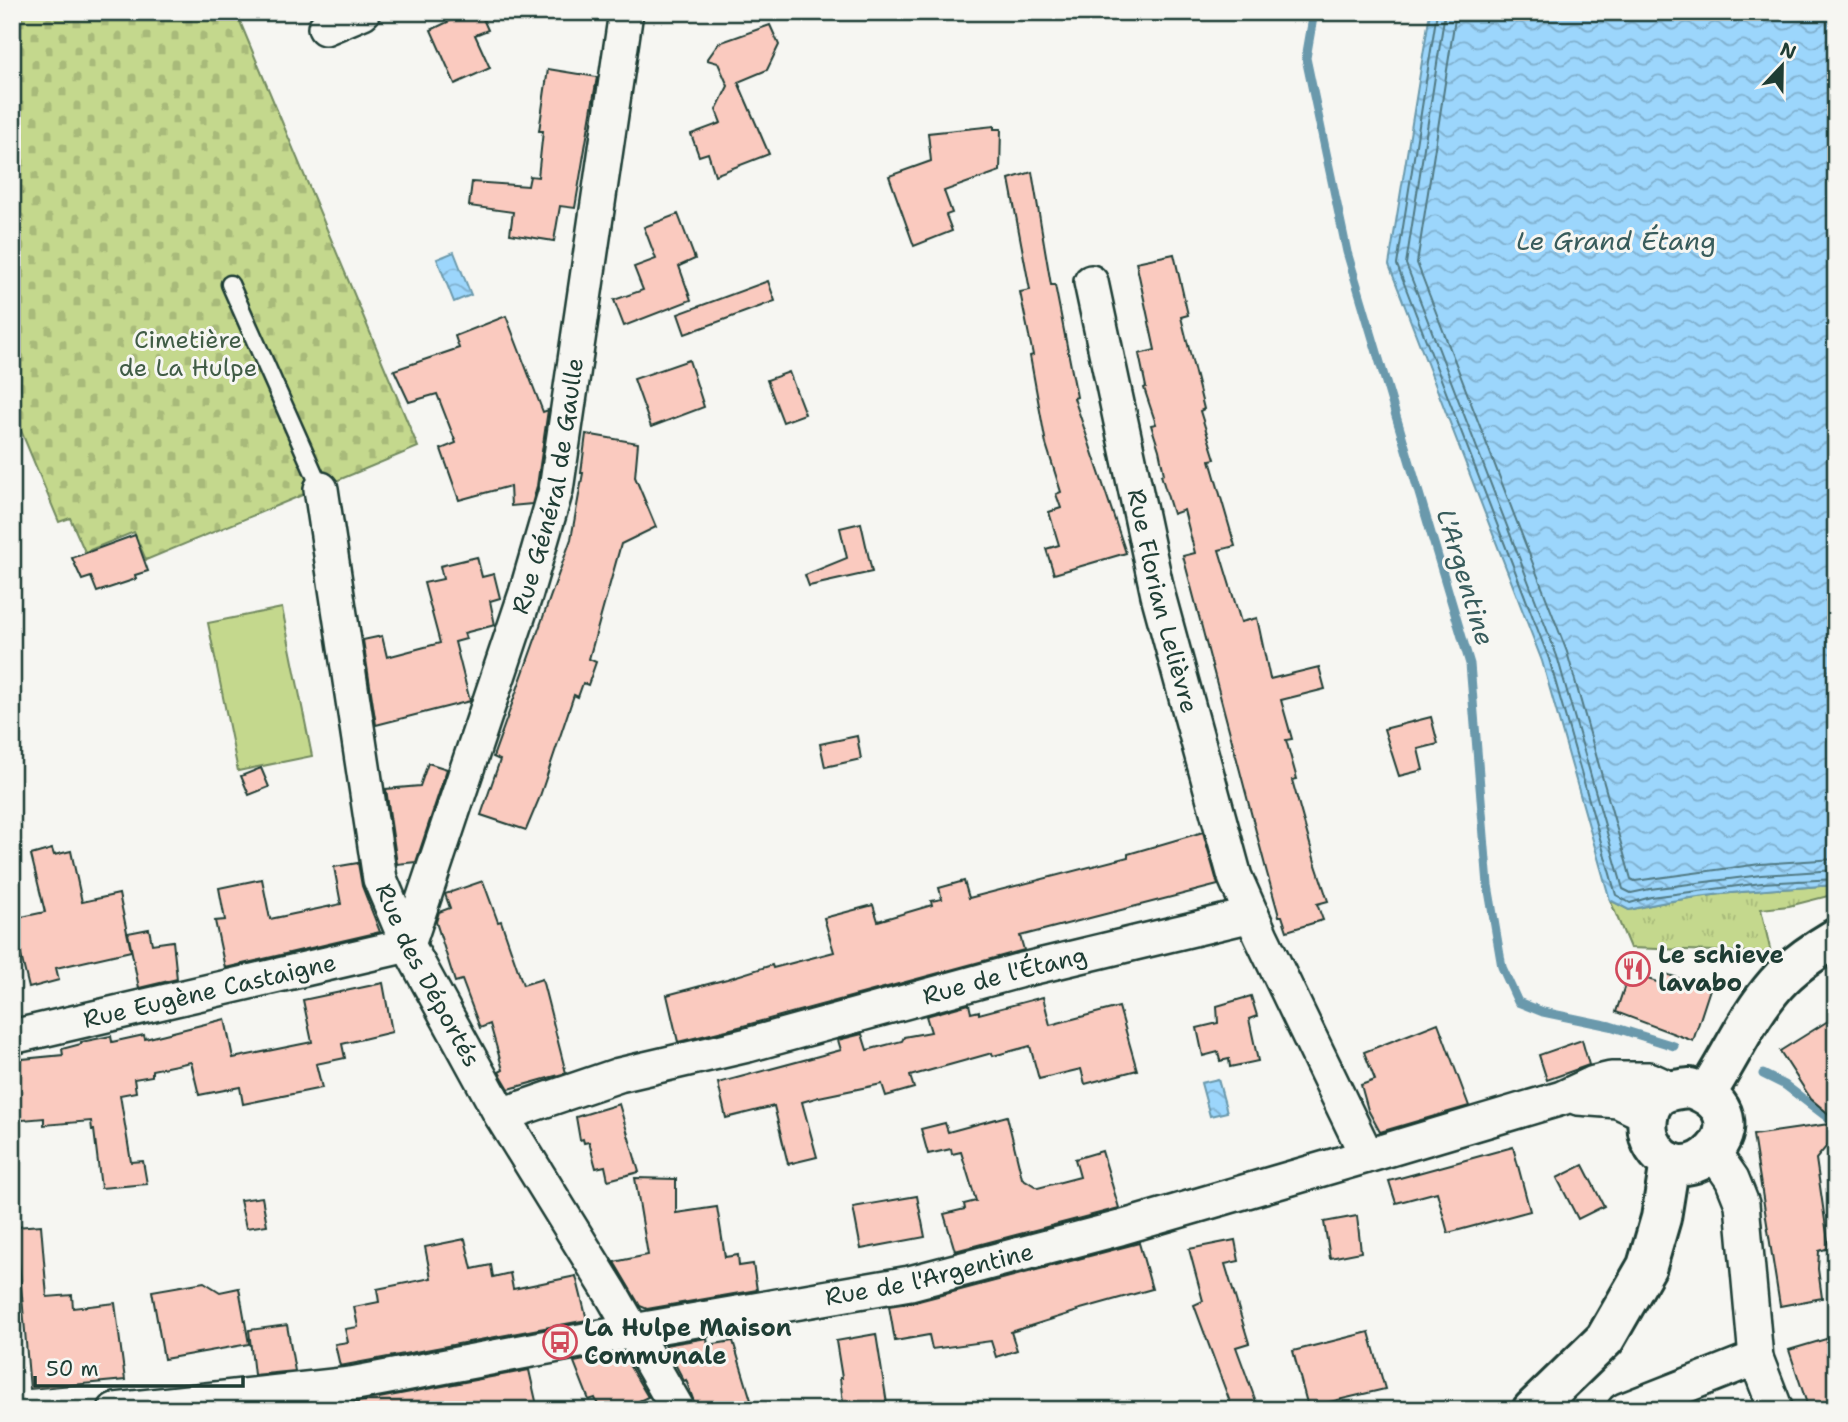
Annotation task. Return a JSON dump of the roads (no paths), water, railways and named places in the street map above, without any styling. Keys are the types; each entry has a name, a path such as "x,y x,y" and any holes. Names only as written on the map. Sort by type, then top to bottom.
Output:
{"main road":[{"path":"1676,1100 1718,1106 1724,1122 1723,1138 1714,1153 1701,1162 1686,1165 1670,1161 1658,1153 1650,1140 1676,1100 1777,984 1806,957 1836,938"},
{"path":"1532,1410 1605,1339 1647,1266 1661,1218 1670,1161"}],"street":[{"path":"325,29 363,12"},
{"name":"Rue Général de Gaulle","path":"408,945 526,593 556,490 626,12"},
{"name":"Rue Florian Lelièvre","path":"1091,282 1158,596 1236,877 1252,915"},
{"name":"Rue des Déportés","path":"321,489 380,879 408,945 501,1115 678,1410"},
{"path":"1252,915 1367,1156"},
{"name":"Rue de l'Étang","path":"501,1115 619,1075 748,1045 1018,971 1252,915"},
{"name":"Rue Eugène Castaigne","path":"12,1037 408,945"},
{"name":"Rue de l'Argentine","path":"115,1410 351,1384 633,1331 911,1283 1120,1228 1562,1098 1594,1083 1611,1079 1649,1079 1676,1100"},
{"path":"1714,1153 1724,1165 1742,1204 1756,1358 1776,1410"},
{"path":"1624,1410 1756,1358"}],"lane":[{"path":"230,284 321,489"}],"water":[{"name":"Le Grand Étang","path":"1430,12 1836,12 1836,885 1705,896 1629,910 1610,900 1542,661 1389,265"},
{"path":"454,252 471,295 454,302 437,259"},
{"path":"1218,1079 1227,1112 1210,1116 1201,1083"}],"waterway":[{"name":"L'Argentine","path":"1314,12 1306,58 1347,252 1470,664 1488,885 1502,967 1518,1002 1543,1012 1610,1026 1674,1046"},
{"name":"L'Argentine","path":"1763,1074 1785,1085 1836,1124"}],"place":[{"name":"Le schieve lavabo","path":"1633,969"},
{"name":"La Hulpe Maison Communale","path":"560,1342"}],"park label":[{"name":"Cimetière de La Hulpe","path":"188,354"}]}
